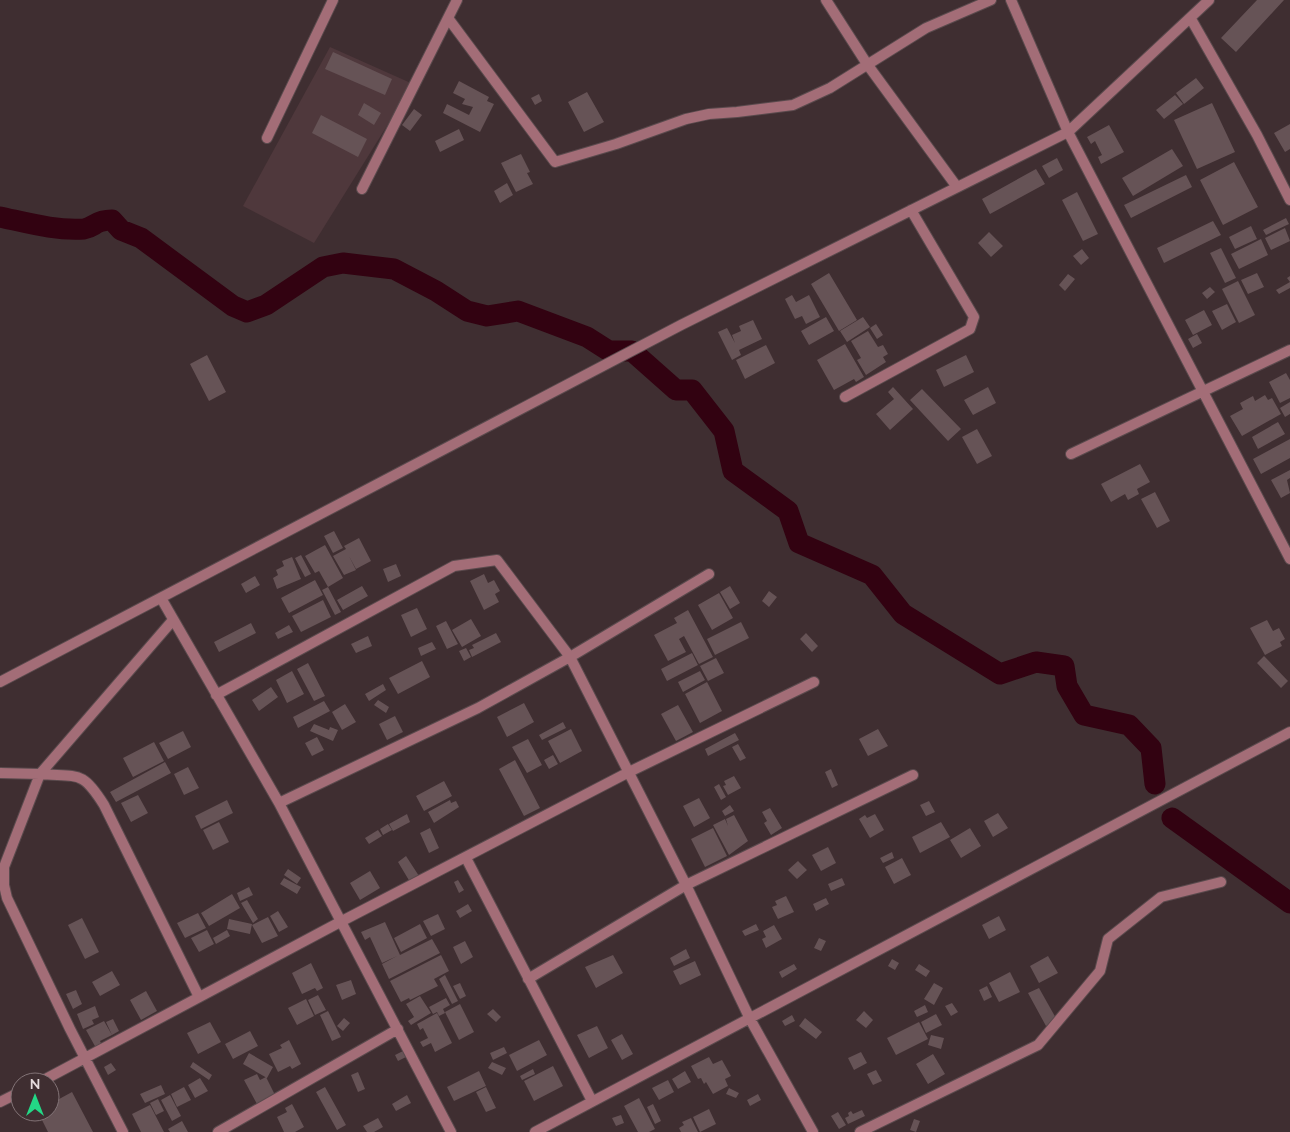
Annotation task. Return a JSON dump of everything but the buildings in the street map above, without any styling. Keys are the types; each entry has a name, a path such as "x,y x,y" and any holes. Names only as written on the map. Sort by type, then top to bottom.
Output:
{"street":[{"path":"266,138 333,0"},
{"path":"362,189 457,0"},
{"path":"826,0 867,64 957,187"},
{"path":"448,18 555,162 616,144 686,119 709,114 793,104 830,88 926,28 991,0"},
{"path":"0,682 681,325 1068,132 1191,19 1209,0"},
{"path":"1015,2 1068,132 1290,559"},
{"path":"1191,19 1290,200"},
{"path":"845,397 970,329 974,317 911,210"},
{"path":"1070,454 1204,393 1290,350"},
{"path":"216,695 454,566 497,560 570,657 686,886 750,1019 813,1132"},
{"path":"279,803 478,708 570,657 709,574"},
{"path":"161,598 279,803 451,1132"},
{"path":"123,1132 8,898 4,885 4,866 40,774 173,620"},
{"path":"60,1072 342,921 629,772 814,682"},
{"path":"535,1132 1290,732"},
{"path":"0,773 80,777 91,784 104,805 199,997"},
{"path":"528,978 686,886 913,775"},
{"path":"466,858 592,1101"},
{"path":"860,1132 1038,1045 1100,972 1108,940 1161,898 1221,882"},
{"path":"218,1132 398,1029"}],"shaded area":[{"path":"330,47 413,84 314,243 243,206"}],"waterway":[{"path":"0,217 63,229 84,229 102,221 112,220 121,230 141,238 233,306 247,312 266,305 323,267 343,263 394,269 436,291 467,311 487,316 518,311 587,337 609,351 632,351 676,390 692,390 724,431 733,471 788,511 799,543 872,575 903,614 1000,674 1036,662 1064,666 1067,686 1084,715 1129,725 1151,748 1155,784"},
{"path":"1172,818 1290,903"}]}
